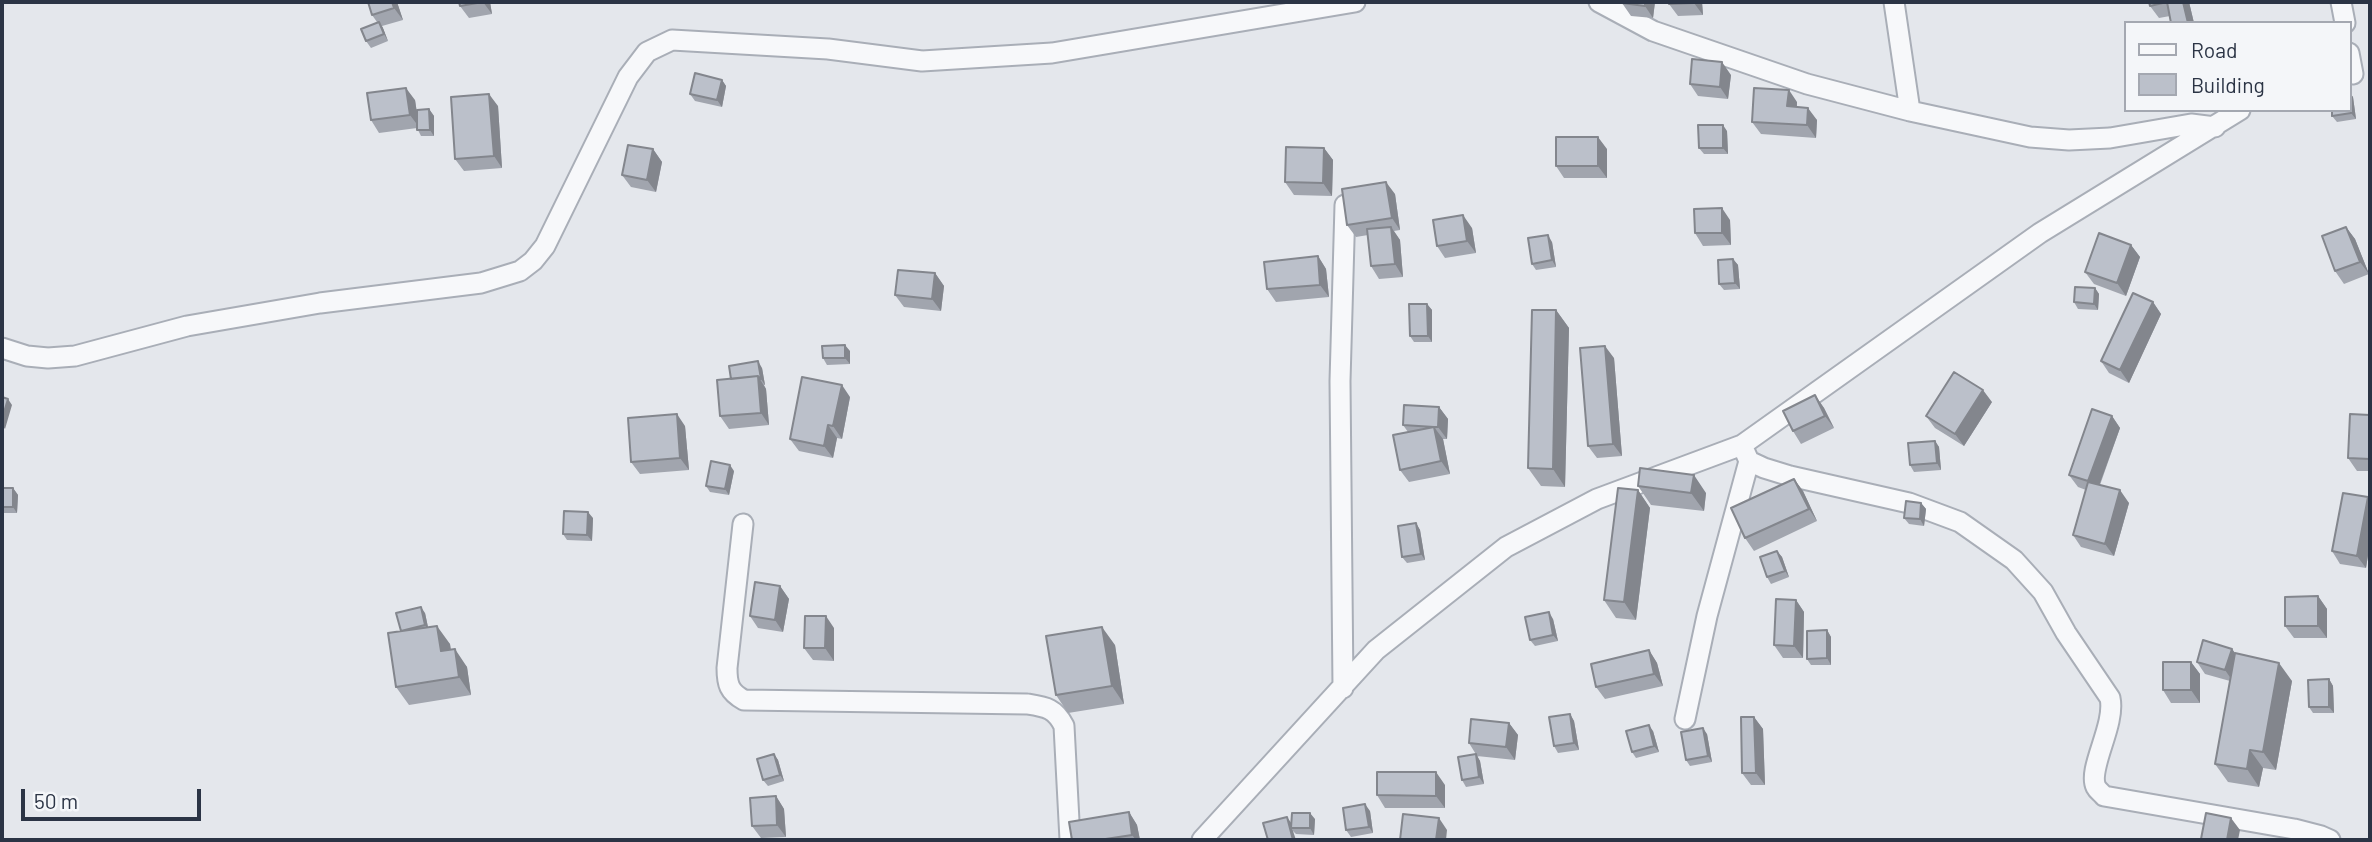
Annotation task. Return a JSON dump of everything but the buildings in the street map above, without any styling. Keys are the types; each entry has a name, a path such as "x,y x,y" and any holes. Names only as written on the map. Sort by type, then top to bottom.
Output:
{"street":[{"path":"2,348 27,356 75,356 187,326 320,303 481,283 520,271 533,261 545,246 628,77 647,52 672,40 828,49 922,61 1052,53 1355,2"},
{"path":"1599,2 1653,31 1807,84 1910,111 2030,137 2069,140 2110,138 2191,124 2215,127"},
{"path":"1894,2 1910,111"},
{"path":"2341,2 2344,21"},
{"path":"1205,839 1376,650 1506,547 1597,499 1746,453 2040,233 2237,112"},
{"path":"1343,688 1340,381 1345,205"},
{"path":"1685,719 1746,453"},
{"path":"1746,453 1764,468 1909,502 1960,522 2014,560 2043,592 2066,633 2110,698 2112,709 2094,775 2096,787 2104,796 2294,829 2330,840"},
{"path":"743,524 727,668 727,684 733,694 744,700 1027,704 1046,707 1058,714 1064,726 1070,840"}]}
